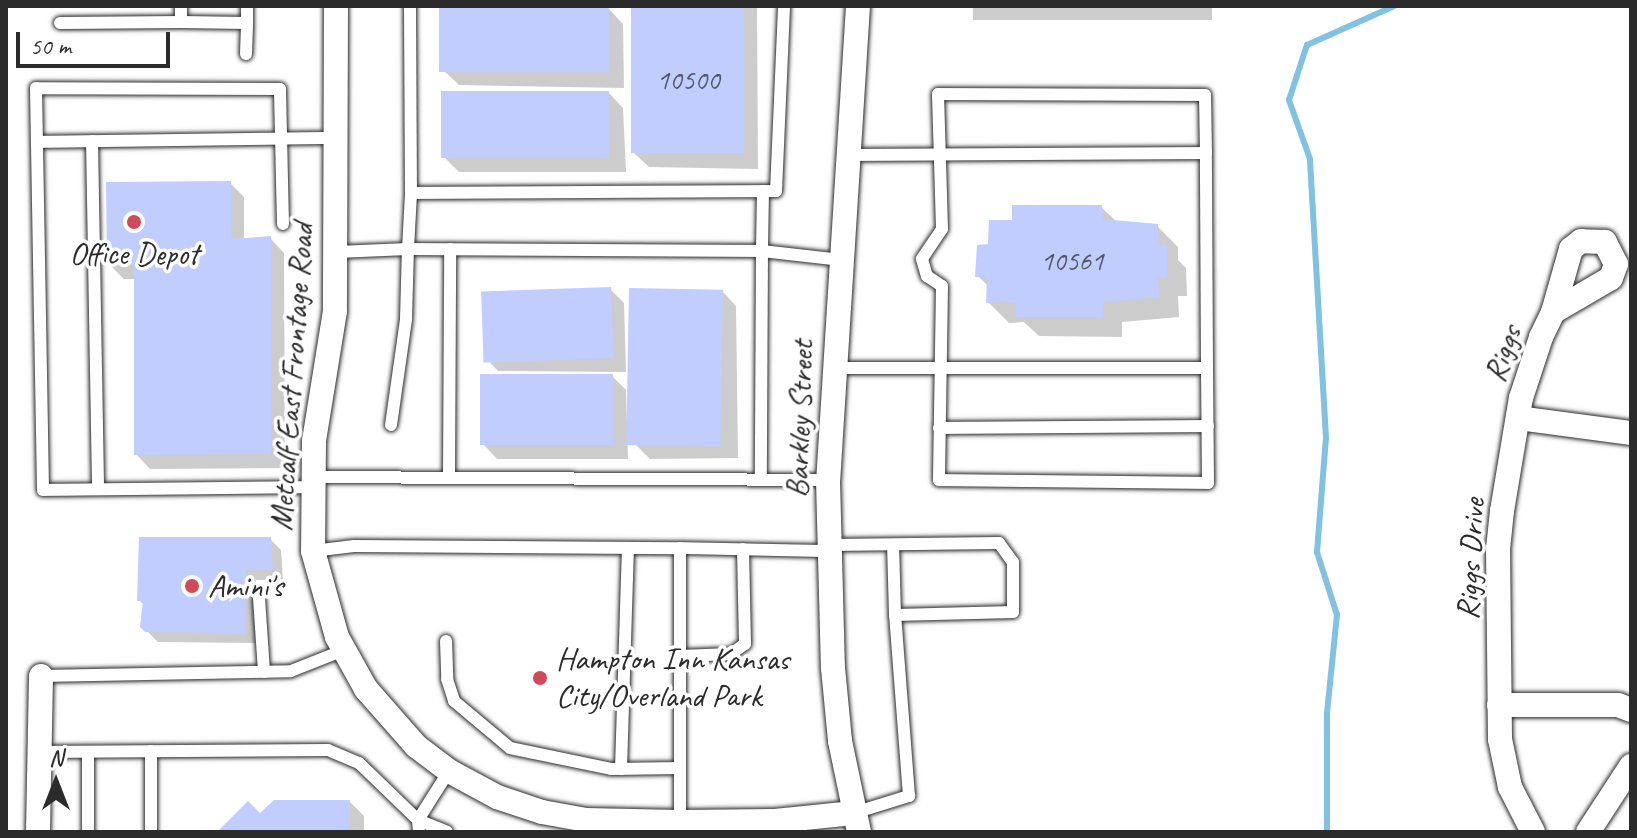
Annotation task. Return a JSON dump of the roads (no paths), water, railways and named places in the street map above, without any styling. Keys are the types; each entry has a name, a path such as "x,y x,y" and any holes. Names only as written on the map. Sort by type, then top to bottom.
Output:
{"street":[{"name":"Metcalf East Frontage Road","path":"336,6 335,311 312,482 313,551 322,595 344,650 383,713 449,771 497,797 542,812 586,820 680,827 775,821 856,823"},
{"name":"Barkley Street","path":"856,823 836,697 828,480 858,6"},
{"name":"Riggs","path":"1518,418 1529,368 1553,312"},
{"path":"1518,418 1631,433"},
{"name":"Riggs Drive","path":"1518,418 1498,549 1499,705 1502,759 1533,832"},
{"path":"38,832 41,676"},
{"path":"1499,705 1618,705 1631,710"},
{"path":"1588,832 1631,766"}],"lane":[{"path":"181,6 181,22"},
{"path":"246,54 247,6"},
{"path":"391,425 406,319 411,193 410,6"},
{"path":"411,193 776,191 784,6"},
{"path":"60,23 247,23"},
{"path":"283,224 280,89 36,88 43,490 449,478 828,480"},
{"path":"938,94 1205,95 1208,483 939,480 938,368 942,286 927,276 922,259 942,229 939,154 938,94"},
{"path":"37,142 335,138"},
{"path":"92,141 98,489"},
{"path":"850,155 1206,153"},
{"path":"761,479 763,191"},
{"path":"337,252 408,249 762,251 841,260"},
{"path":"449,478 450,249"},
{"path":"833,368 1207,368"},
{"path":"939,428 1208,426"},
{"path":"313,551 354,546 743,549 999,543 1013,562 1013,612 895,615"},
{"path":"856,823 909,796 895,615 893,545"},
{"path":"680,548 680,827"},
{"path":"621,769 628,549"},
{"path":"680,656 731,654 745,644 743,549"},
{"path":"259,598 264,672"},
{"path":"446,641 447,679 454,701 473,721 510,748 562,762 621,769 680,768"},
{"path":"41,676 291,671 344,650"},
{"path":"38,752 328,750 359,763 418,826 447,832"},
{"path":"151,751 151,832"},
{"path":"88,752 88,832"},
{"path":"418,826 449,771"}],"waterway":[{"path":"1327,832 1327,713 1337,615 1317,552 1326,438 1310,159 1289,100 1307,45 1394,6"}],"place":[{"name":"Office Depot","path":"134,222"},
{"name":"Amini's","path":"192,586"},
{"name":"Hampton Inn Kansas City/Overland Park","path":"540,678"}]}
